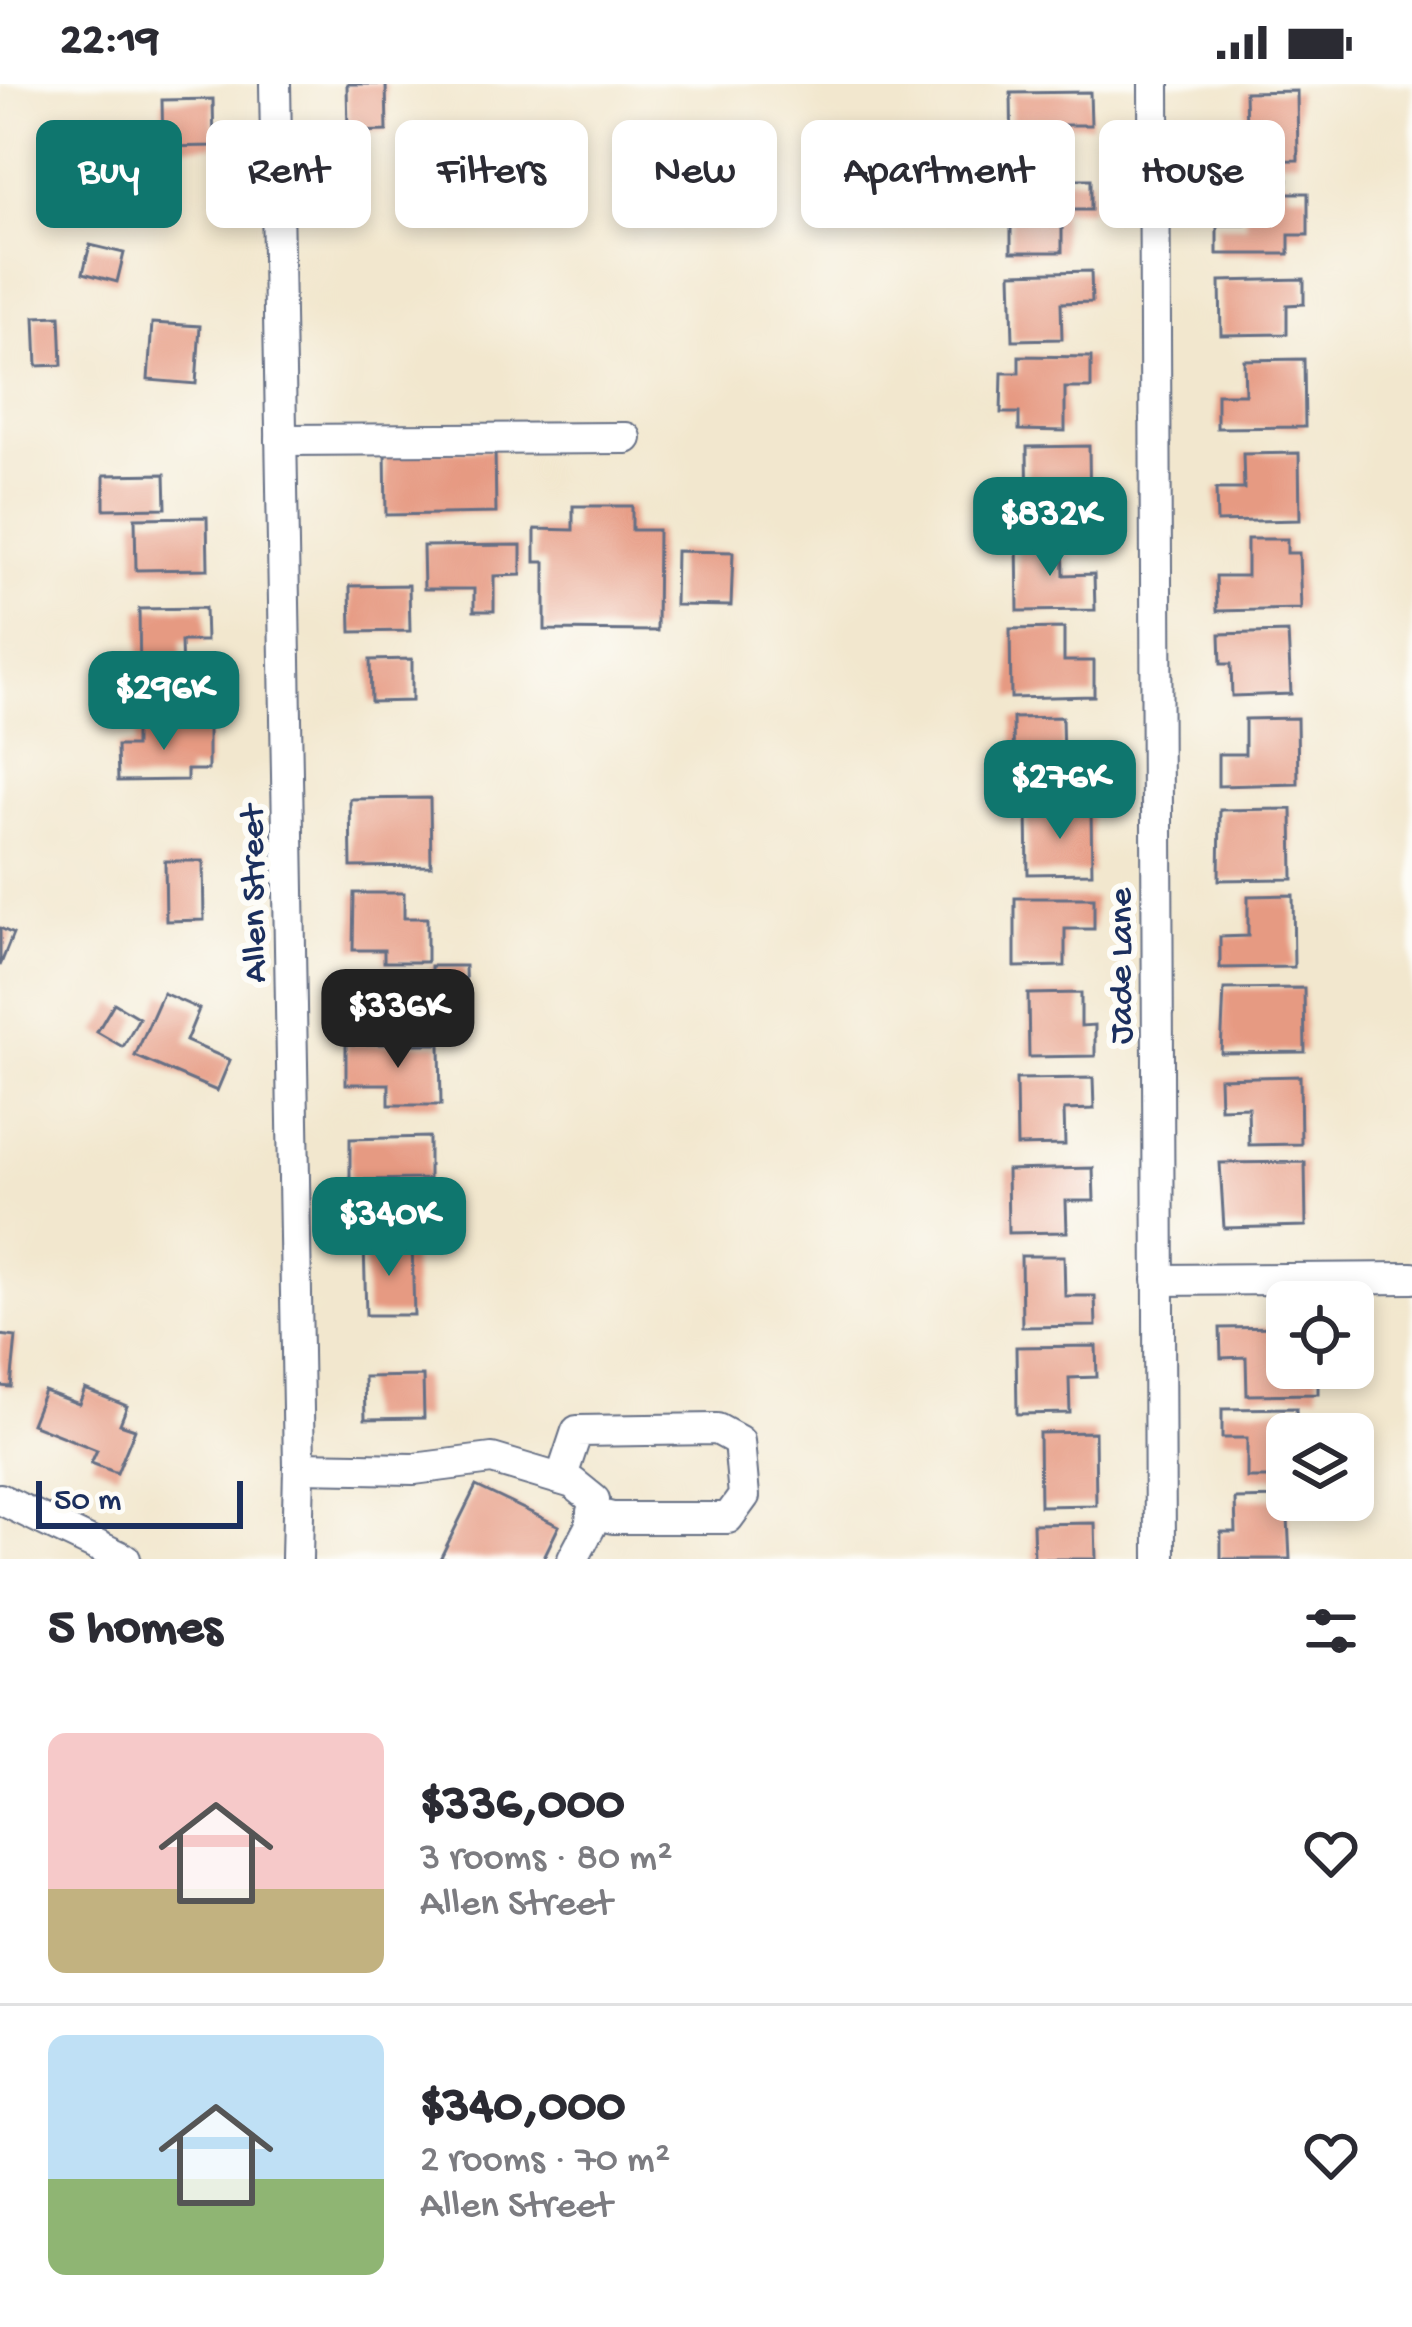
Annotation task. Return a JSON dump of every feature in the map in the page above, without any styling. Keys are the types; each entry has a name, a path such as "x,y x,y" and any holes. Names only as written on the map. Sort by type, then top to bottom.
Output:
{"street":[{"name":"Allen Street","path":"275,84 297,1559"},
{"name":"Jade Lane","path":"1154,84 1160,1559"},
{"path":"281,440 626,438"},
{"path":"1158,1280 1412,1278"},
{"path":"561,1479 578,1431 717,1429 739,1441 744,1496 728,1518 613,1518 592,1513"},
{"path":"299,1467 414,1469 492,1459 573,1483 594,1500 590,1527 573,1559"},
{"path":"0,1499 125,1559"}],"building":[{"path":"347,84 386,84 387,131 371,131 371,120 348,120"},
{"path":"1297,91 1298,160 1285,160 1285,120 1246,120 1245,92"},
{"path":"1090,92 1091,125 1075,125 1075,120 1011,120 1011,93"},
{"path":"213,99 213,120 206,120 206,146 182,147 182,120 162,120 162,100"},
{"path":"1075,179 1091,179 1091,210 1075,210"},
{"path":"1285,180 1287,193 1308,193 1308,235 1289,235 1289,254 1217,254 1217,228 1285,228"},
{"path":"1011,228 1062,228 1062,252 1011,252"},
{"path":"90,245 124,253 117,282 83,273"},
{"path":"1091,271 1092,302 1061,303 1062,339 1013,340 1011,273"},
{"path":"1304,279 1304,304 1287,305 1287,334 1221,335 1220,281"},
{"path":"60,316 62,365 37,366 35,317"},
{"path":"152,323 200,326 196,384 148,380"},
{"path":"1019,356 1091,357 1091,388 1065,388 1065,431 1019,430 1019,413 1001,413 1002,373 1019,373"},
{"path":"1304,359 1305,427 1217,428 1217,394 1245,394 1244,360"},
{"path":"1089,446 1090,520 1028,521 1027,447"},
{"path":"495,449 496,513 386,515 385,451"},
{"path":"1299,453 1300,520 1217,522 1216,489 1244,489 1243,454"},
{"path":"165,474 166,508 104,509 104,475"},
{"path":"573,506 632,506 632,530 658,530 657,631 545,630 545,562 535,562 535,529 573,530"},
{"path":"207,517 208,569 136,570 135,518"},
{"path":"1063,538 1064,575 1094,574 1095,610 1018,611 1017,539"},
{"path":"1247,539 1287,539 1287,553 1299,553 1301,609 1217,611 1216,576 1247,576"},
{"path":"521,545 521,575 494,576 494,611 474,611 474,589 424,589 423,546"},
{"path":"676,551 733,552 731,606 675,605"},
{"path":"409,585 410,631 351,632 350,586"},
{"path":"205,608 206,641 181,641 182,678 140,678 139,609"},
{"path":"1064,628 1064,661 1094,661 1094,696 1011,698 1010,629"},
{"path":"1288,632 1291,694 1232,696 1231,664 1221,664 1220,634"},
{"path":"412,659 412,701 371,702 370,660"},
{"path":"1062,717 1063,758 1093,758 1094,789 1014,790 1013,718"},
{"path":"1297,718 1298,784 1218,786 1218,754 1245,754 1245,719"},
{"path":"135,725 208,725 208,770 187,770 187,780 118,781 117,746 135,746"},
{"path":"430,798 431,866 351,867 350,799"},
{"path":"1292,809 1293,879 1219,880 1220,810"},
{"path":"1091,810 1092,873 1028,874 1027,811"},
{"path":"165,861 203,861 204,920 166,921"},
{"path":"354,893 404,893 404,918 427,918 427,962 384,962 384,950 353,950"},
{"path":"1293,895 1294,967 1220,968 1220,937 1248,936 1248,896"},
{"path":"1015,898 1094,898 1094,929 1065,929 1065,966 1015,967"},
{"path":"0,928 13,934 0,966"},
{"path":"431,966 465,966 466,1010 431,1011"},
{"path":"1304,988 1305,1052 1221,1053 1224,989"},
{"path":"163,993 199,1009 186,1041 230,1060 217,1091 135,1056"},
{"path":"1081,993 1081,1026 1095,1025 1095,1056 1029,1057 1028,994"},
{"path":"114,1003 139,1018 123,1047 97,1032"},
{"path":"346,1044 440,1044 441,1105 389,1105 389,1084 346,1084"},
{"path":"1300,1076 1301,1144 1249,1145 1248,1107 1220,1108 1219,1078"},
{"path":"1093,1078 1094,1109 1064,1110 1065,1145 1017,1146 1016,1079"},
{"path":"429,1137 429,1179 350,1180 350,1139"},
{"path":"1305,1162 1306,1226 1224,1228 1220,1163"},
{"path":"1093,1168 1094,1201 1066,1201 1067,1232 1008,1233 1007,1170"},
{"path":"412,1243 414,1315 366,1315 364,1244"},
{"path":"1021,1256 1064,1256 1065,1296 1095,1296 1096,1326 1022,1327"},
{"path":"1266,1327 1266,1389 1318,1389 1318,1394 1247,1395 1246,1357 1221,1358 1220,1328"},
{"path":"0,1335 16,1337 11,1387 0,1386"},
{"path":"1096,1346 1097,1377 1069,1378 1070,1413 1017,1414 1016,1347"},
{"path":"423,1376 424,1418 365,1419 364,1377"},
{"path":"85,1389 127,1406 120,1424 135,1429 117,1473 91,1463 97,1450 31,1424 44,1391 79,1404"},
{"path":"1296,1408 1296,1413 1266,1413 1266,1478 1247,1478 1247,1438 1222,1438 1222,1409"},
{"path":"1095,1432 1096,1505 1040,1506 1039,1433"},
{"path":"476,1486 559,1526 543,1559 440,1559"},
{"path":"1266,1498 1266,1521 1288,1521 1290,1559 1221,1559 1221,1532 1236,1532 1235,1499"},
{"path":"1095,1523 1096,1559 1034,1559 1033,1524"}]}
